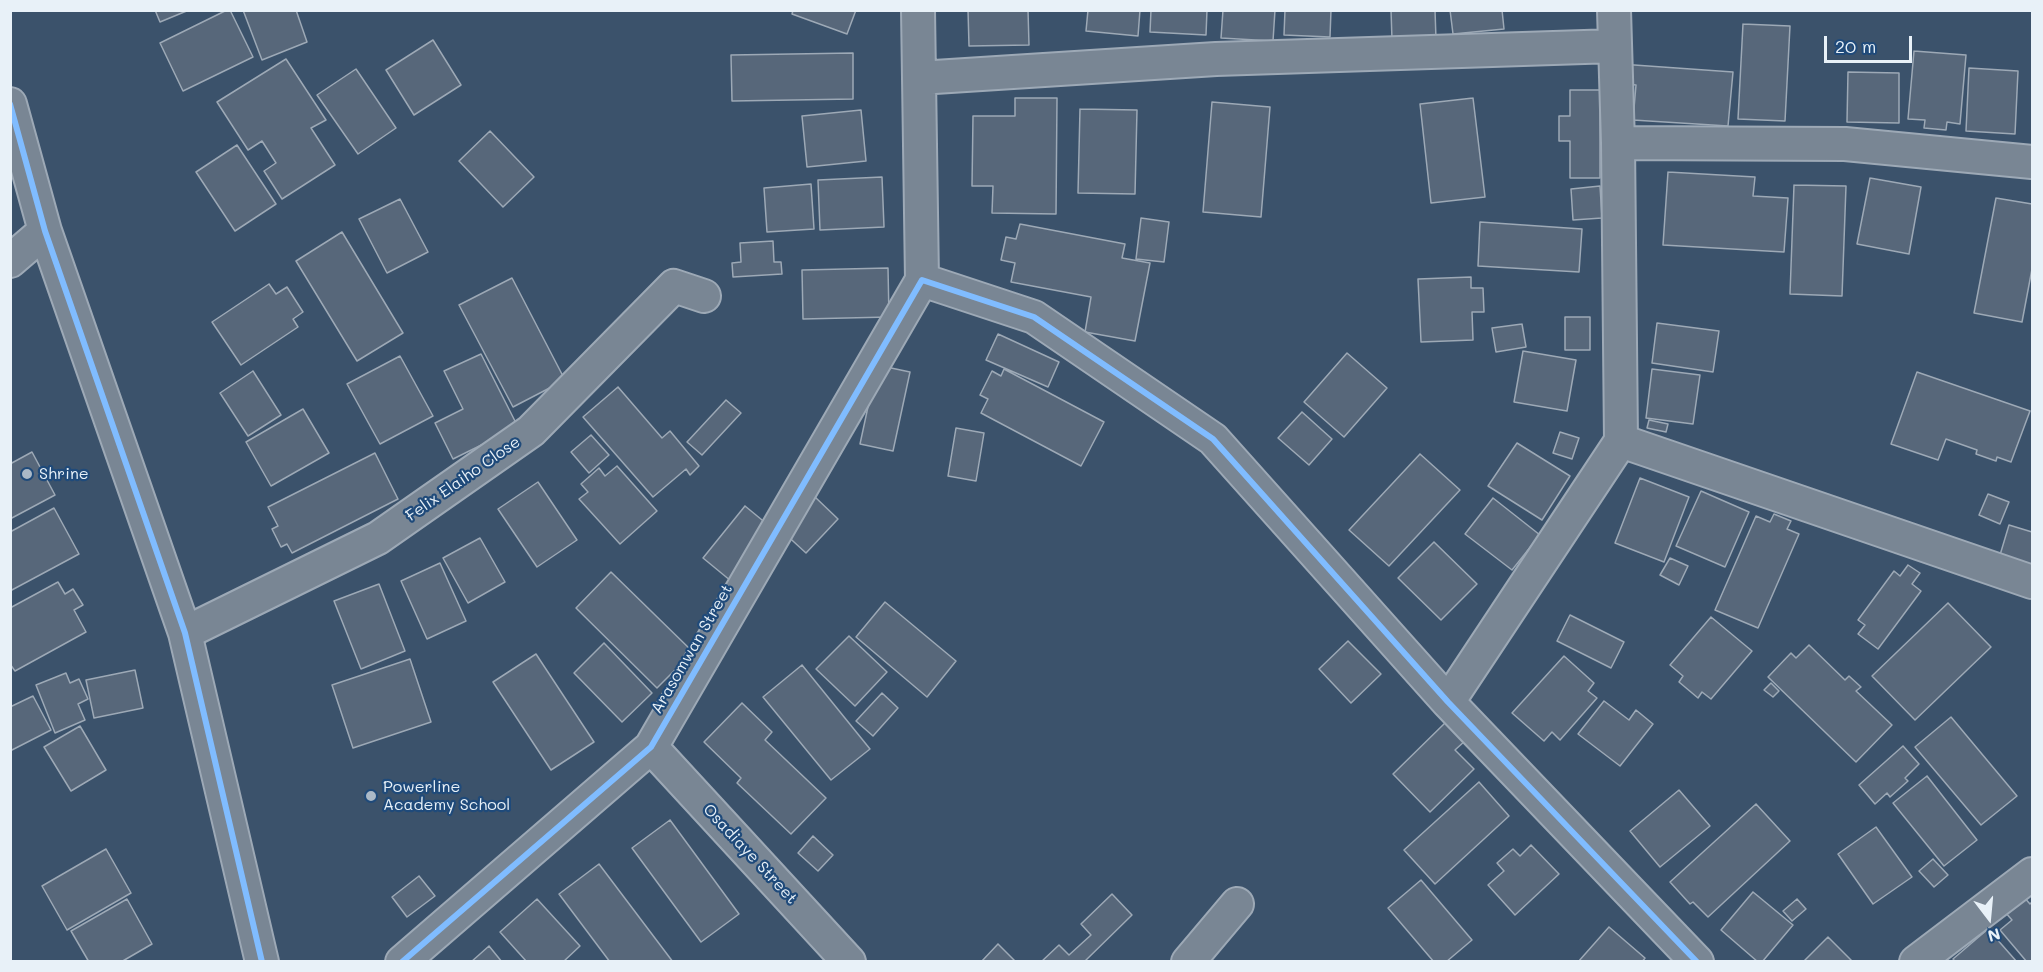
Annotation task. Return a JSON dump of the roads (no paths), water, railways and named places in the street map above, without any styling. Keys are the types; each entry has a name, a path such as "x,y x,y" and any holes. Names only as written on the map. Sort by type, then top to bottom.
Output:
{"street":[{"path":"918,10 922,280 1034,317 1213,439 1448,702 1697,962"},
{"path":"1448,702 1621,441 1618,143 1614,10"},
{"path":"919,78 1216,59 1615,46"},
{"path":"10,104 45,231 185,633 262,962"},
{"path":"1618,143 1845,144 2032,162"},
{"path":"10,261 45,231"},
{"name":"Arasomwan Street","path":"402,962 651,747 922,280"},
{"name":"Felix Elaiho Close","path":"185,633 378,538 531,431 674,286 704,296"},
{"path":"1621,441 2032,582"},
{"name":"Osadiaye Street","path":"651,747 849,962"},
{"path":"1916,962 2032,874"},
{"path":"1188,962 1237,904"}],"place":[{"name":"Shrine","path":"27,474"},
{"name":"Powerline Academy School","path":"371,796"}]}
